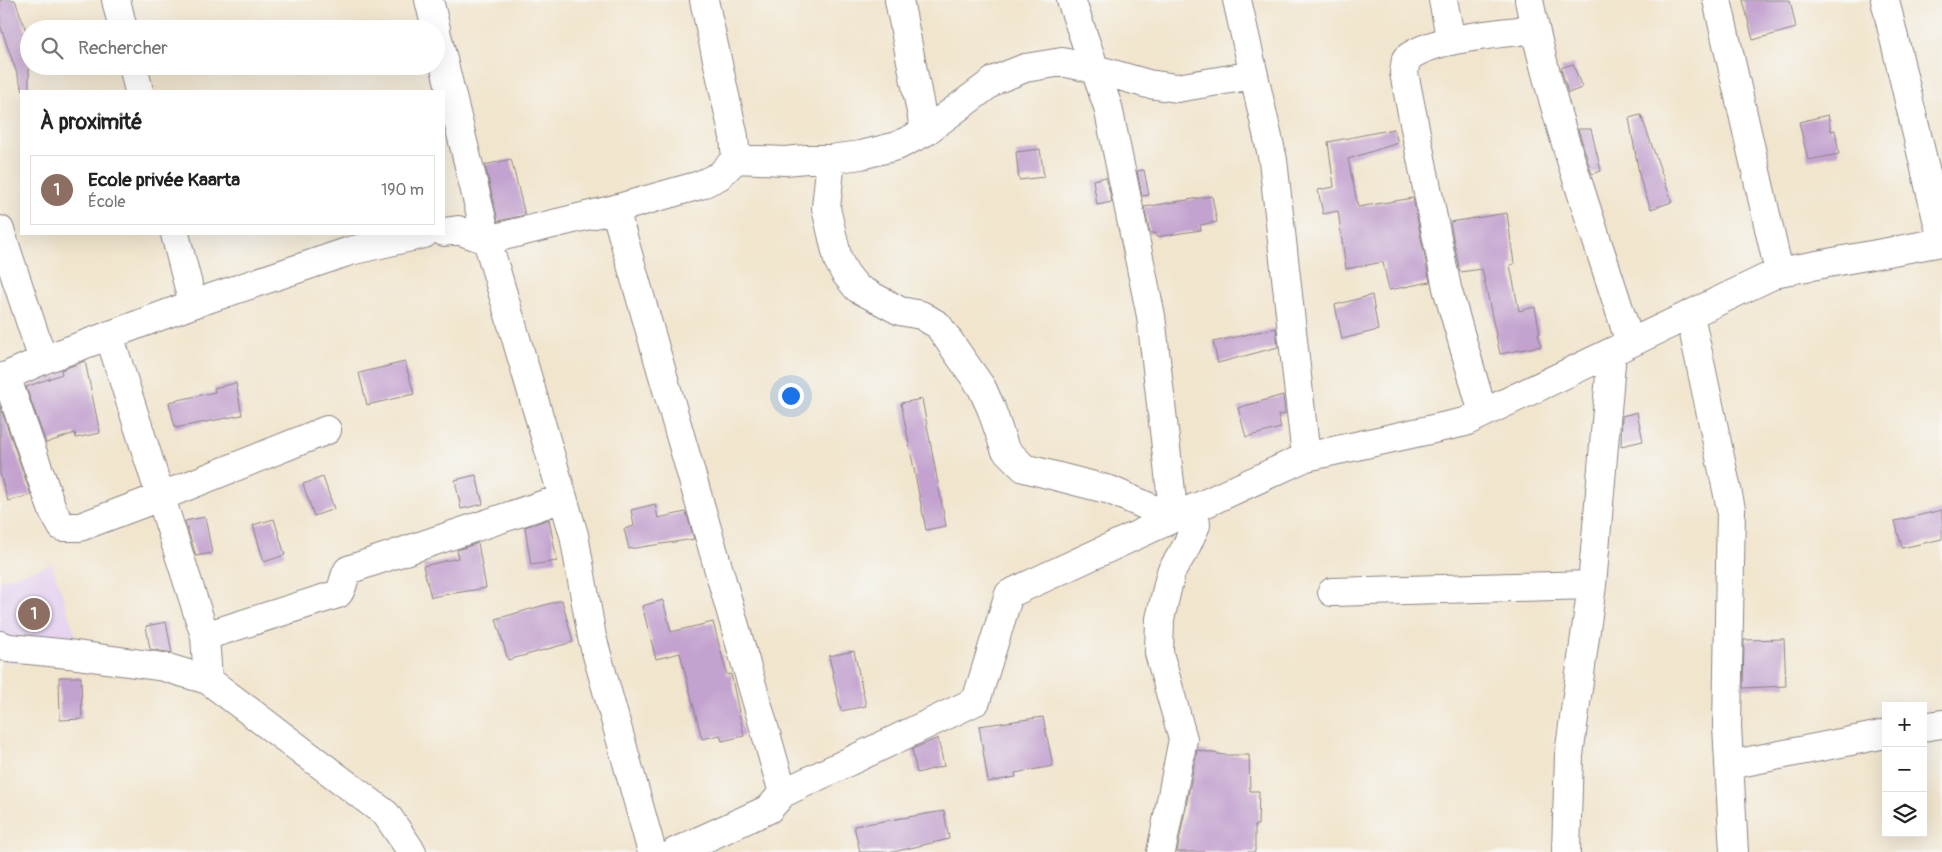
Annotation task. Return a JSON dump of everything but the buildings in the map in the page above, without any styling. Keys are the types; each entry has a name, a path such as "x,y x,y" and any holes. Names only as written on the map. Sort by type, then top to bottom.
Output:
{"street":[{"path":"116,0 121,20"},
{"path":"429,0 434,20"},
{"path":"704,0 734,136 736,159"},
{"path":"899,0 925,132"},
{"path":"1072,0 1108,107 1151,316 1184,513"},
{"path":"1238,0 1273,160 1306,457"},
{"path":"1443,0 1451,41"},
{"path":"1529,0 1555,106 1621,348 1569,755 1566,852"},
{"path":"1716,0 1779,272"},
{"path":"675,852 769,809 783,793 976,702 1009,594 1306,457 1465,422 1779,272 1942,241 1884,0"},
{"path":"1483,413 1447,288 1404,73 1406,60 1414,53 1451,41 1535,29"},
{"path":"445,232 458,230 487,240 615,209 700,185 719,176 736,159 785,161 831,159 861,155 896,146 925,132 995,80 1025,68 1062,62 1148,84 1176,88 1254,75"},
{"path":"445,67 487,240 574,535 592,637 652,852"},
{"path":"135,75 139,90"},
{"path":"831,159 826,208 838,260 845,273 857,288 900,311 922,315 938,325 982,388 1005,449 1024,468 1110,490 1184,513 1196,525 1185,549 1171,572 1160,620 1160,653 1183,739 1162,852"},
{"path":"615,209 783,793"},
{"path":"0,230 43,360"},
{"path":"175,235 193,304"},
{"path":"327,430 160,497 80,526 62,526 53,511 3,378 43,360 193,304 350,250 419,235"},
{"path":"1690,315 1731,510 1727,726 1734,852"},
{"path":"109,335 205,636 208,680"},
{"path":"205,636 338,594 348,570 563,498"},
{"path":"1332,592 1592,584"},
{"path":"0,645 9,648 164,667 208,680 386,814 412,852"},
{"path":"1927,726 1942,724"},
{"path":"1729,764 1882,735"}],"shaded area":[{"path":"52,564 84,661 4,662 0,648 0,580"}],"place":[{"name":"Ecole privée Kaarta","path":"34,614"}]}
